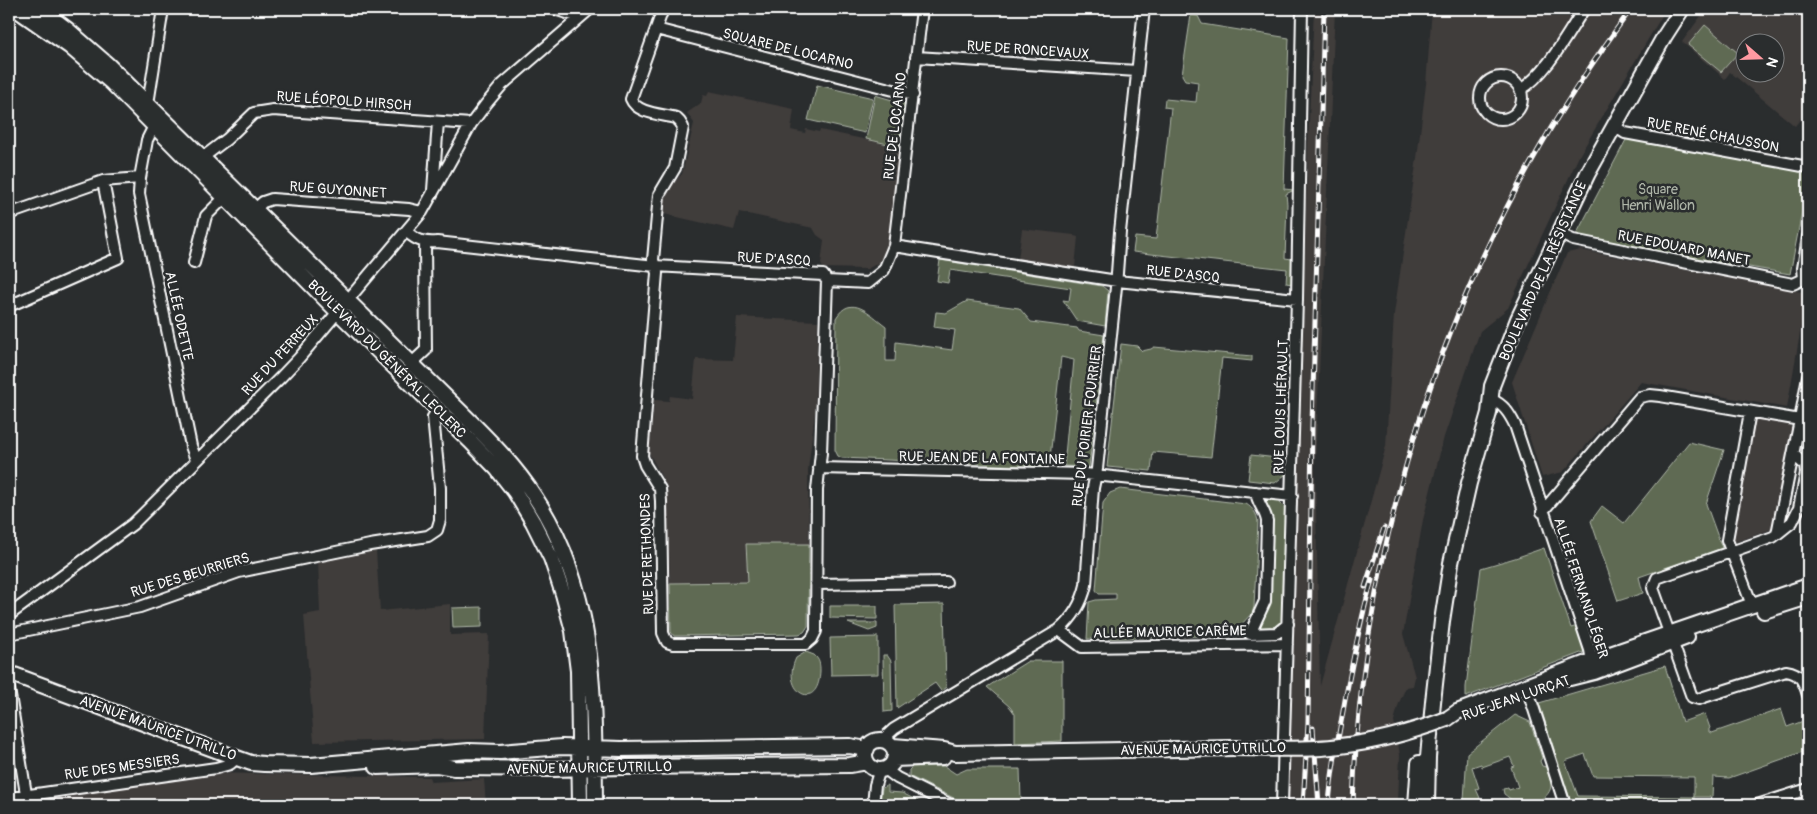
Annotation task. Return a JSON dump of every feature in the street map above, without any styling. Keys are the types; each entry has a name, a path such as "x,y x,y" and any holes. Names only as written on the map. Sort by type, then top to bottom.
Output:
{"street":[{"name":"BOULEVARD DU GÉNÉRAL LECLERC","path":"16,9 92,64 338,312 485,456 507,482 533,522 551,558 569,614 576,653 580,805"},
{"name":"BOULEVARD DU GÉNÉRAL LECLERC","path":"40,9 88,46 412,363 504,456 536,498 556,534 579,594 586,627 592,682 595,805"},
{"path":"148,104 164,9"},
{"path":"555,9 579,17"},
{"name":"RUE DU PERREUX","path":"9,615 133,524 293,364 407,232 422,212 471,124 486,104 502,85 590,9"},
{"name":"RUE DE RETHONDES","path":"663,9 631,99 634,105 640,109 676,118 683,127 675,168 660,195 653,260 657,273 642,456 645,465 660,489 661,495 663,633 664,639 668,642 674,644 806,644 812,639 816,631 817,490 827,281"},
{"name":"RUE DE LOCARNO","path":"894,246 922,9"},
{"name":"RUE DU POIRIER FOURRIER","path":"887,757 894,729 1059,630 1069,621 1083,597 1086,584 1090,514 1097,469 1144,9"},
{"name":"RUE LOUIS LHÉRAULT","path":"1282,805 1297,299 1302,9"},
{"path":"1520,90 1528,85 1543,69 1584,9"},
{"name":"BOULEVARD DE LA RÉSISTANCE","path":"1427,805 1428,757 1442,621 1455,542 1489,413 1492,386 1518,319 1588,173 1664,37 1682,9"},
{"name":"SQUARE DE LOCARNO","path":"656,29 913,94"},
{"name":"RUE DE RONCEVAUX","path":"916,57 1137,70"},
{"path":"1504,77 1509,79 1518,85 1520,90 1522,95 1521,106 1510,117 1504,119 1494,118 1482,107 1480,101 1482,91 1488,82 1493,79 1504,77"},
{"name":"RUE LÉOPOLD HIRSCH","path":"202,158 227,139 254,113 273,110 471,124"},
{"path":"432,194 438,122"},
{"name":"ALLÉE ODETTE","path":"154,126 146,140 139,194 191,446 196,460"},
{"name":"RUE RENÉ CHAUSSON","path":"1614,126 1625,133 1808,167"},
{"path":"9,214 102,181 140,178"},
{"path":"9,306 118,258 102,181"},
{"path":"194,263 206,216 225,197"},
{"name":"RUE GUYONNET","path":"255,209 263,202 272,199 409,208 422,212"},
{"path":"407,232 425,243 426,350 412,363"},
{"name":"RUE EDOUARD MANET","path":"1558,233 1573,240 1793,284 1806,281"},
{"path":"1806,281 1802,268 1808,237"},
{"name":"RUE D'ASCQ","path":"425,243 437,242 655,266 823,275 827,281 868,283 884,270 894,246 1117,281 1297,299"},
{"path":"1777,534 1808,376"},
{"name":"ALLÉE FERNAND LÉGER","path":"1542,512 1640,397 1650,395 1800,420"},
{"name":"ALLÉE FERNAND LÉGER","path":"1491,399 1508,411 1515,425 1542,512 1590,650 1592,667"},
{"name":"RUE DES BEURRIERS","path":"9,634 140,606 239,572 370,545 428,536 437,530 440,520 440,488 433,417 439,410"},
{"path":"1750,412 1727,540 1752,605"},
{"path":"1793,454 1805,465 1806,473 1799,508 1792,522 1773,537 1657,578 1653,588 1692,697 1699,699 1786,671 1798,675 1802,679 1808,695"},
{"name":"RUE JEAN DE LA FONTAINE","path":"819,468 1095,475 1292,496"},
{"path":"1256,492 1257,500 1265,512 1267,521 1265,601 1250,634 1277,633 1288,624"},
{"path":"816,584 946,582"},
{"name":"RUE JEAN LURÇAT","path":"1447,719 1457,712 1671,639 1752,605 1808,586"},
{"name":"RUE JEAN LURÇAT","path":"1671,639 1688,636 1808,597"},
{"name":"ALLÉE MAURICE CARÊME","path":"1059,630 1082,647 1288,643"},
{"path":"1277,633 1288,643"},
{"name":"RUE JEAN LURÇAT","path":"1447,719 1460,719 1574,677 1592,667"},
{"name":"AVENUE MAURICE UTRILLO","path":"9,673 237,758 264,764 340,768 437,765 454,768 579,769 850,765 867,755"},
{"path":"9,689 26,794"},
{"path":"1529,694 1566,805"},
{"name":"BOULEVARD DE LA RÉSISTANCE","path":"1416,805 1419,751 1434,702"},
{"name":"AVENUE MAURICE UTRILLO","path":"887,757 944,750 955,753 1341,746 1418,730 1447,719"},
{"path":"887,757 875,768 867,755 872,742 887,757 898,778 951,805"},
{"name":"AVENUE MAURICE UTRILLO","path":"311,765 460,752 500,752 579,747 626,749 850,746 867,755"},
{"path":"873,805 875,785 887,757"},
{"name":"RUE DES MESSIERS","path":"9,798 26,794 216,768 230,764 237,758"},
{"path":"1757,805 1808,789"}],"shaded area":[{"path":"1314,9 1335,9 1315,466 1320,686 1386,446 1394,314 1417,158 1426,84 1432,9 1666,9 1579,156 1508,308 1480,331 1444,437 1423,520 1403,634 1415,677 1413,686 1406,687 1394,721 1400,755 1398,801 1392,801 1392,805 1288,805 1308,143"},
{"path":"1706,9 1808,9 1808,109 1795,126 1742,82 1784,82 1784,32 1734,32 1734,75 1730,72 1725,79 1682,42"},
{"path":"709,91 794,109 791,130 805,133 806,129 819,132 820,130 901,147 889,250 880,262 867,269 823,268 821,264 824,240 817,235 813,228 739,212 734,230 664,214 665,192 682,174 694,123 687,113 701,103 703,95 707,96"},
{"path":"1022,229 1078,237 1075,267 1018,260"},
{"path":"1581,250 1807,293 1787,408 1641,382 1563,472 1542,477 1512,382 1567,253"},
{"path":"737,317 818,321 815,412 808,470 809,544 746,544 748,582 670,583 667,487 649,453 654,400 669,401 670,396 692,399 696,359 733,360"},
{"path":"1753,418 1789,424 1792,430 1775,528 1730,544"},
{"path":"376,551 380,611 450,604 450,635 489,634 485,739 314,742 304,615 320,612 318,560"},
{"path":"209,773 429,777 431,782 484,779 486,805 13,805 13,803 27,800"}],"green space":[{"path":"1191,15 1198,16 1202,24 1289,38 1284,189 1294,190 1286,194 1285,258 1292,259 1292,284 1286,283 1287,269 1133,252 1135,237 1156,239 1171,108 1164,107 1165,99 1196,102 1198,82 1185,80 1182,75"},
{"path":"1705,25 1734,50 1734,57 1721,72 1688,45"},
{"path":"817,85 873,98 865,133 808,120"},
{"path":"875,95 906,104 901,147 866,139"},
{"name":"Square Henri Wallon","path":"1628,136 1808,172 1808,181 1790,274 1575,237"},
{"path":"940,260 1102,286 1108,291 1105,326 1077,321 1063,300 1069,301 1071,288 950,270 948,283 937,281"},
{"path":"967,301 1019,308 1031,322 1077,328 1079,331 1104,335 1089,467 1064,466 1074,360 1061,357 1049,467 842,458 838,456 835,450 836,318 848,307 854,306 867,312 886,326 886,361 895,361 896,342 952,350 955,330 934,327 936,312 946,313"},
{"path":"1121,344 1137,346 1142,351 1154,347 1252,356 1252,361 1222,358 1211,457 1153,452 1151,471 1107,467"},
{"path":"1689,442 1724,450 1706,504 1722,548 1639,577 1643,593 1618,601 1591,521 1602,506 1624,523"},
{"path":"1251,455 1286,459 1286,474 1275,483 1248,480"},
{"path":"1120,489 1246,504 1253,509 1258,522 1254,607 1252,613 1239,627 1202,630 1202,636 1087,639 1089,602 1116,599 1116,594 1099,594 1096,590 1103,503 1110,493"},
{"path":"1261,498 1277,500 1287,510 1285,624 1271,630 1257,626 1266,605"},
{"path":"746,544 809,544 808,626 804,632 799,634 674,636 671,632 670,583 748,582"},
{"path":"1544,548 1571,628 1578,626 1586,651 1466,697 1481,568"},
{"path":"944,604 946,687 941,691 935,683 897,708 895,605"},
{"path":"830,606 877,606 877,619 830,618"},
{"path":"482,607 482,627 453,628 452,608"},
{"path":"848,623 877,623 877,628 869,631"},
{"path":"878,637 878,674 831,675 830,638"},
{"path":"806,652 816,657 820,669 818,685 813,692 807,695 801,693 796,688 792,670 796,658"},
{"path":"883,655 887,655 891,661 892,711 884,712"},
{"path":"1028,661 1062,661 1062,741 1015,743 1015,714 1010,707 987,687"},
{"path":"1665,666 1682,722 1705,714 1710,728 1709,732 1712,733 1781,709 1787,727 1806,720 1808,750 1729,778 1713,777 1712,797 1694,797 1694,802 1571,802 1539,703","holes":["1585,754 1593,776 1694,777 1694,797 1578,796 1565,761"]},
{"path":"1515,715 1530,722 1542,758 1540,761 1542,766 1546,767 1550,779 1551,786 1546,796 1536,801 1525,803 1514,801 1504,794 1503,789 1508,788 1509,790 1518,787 1511,767 1514,766 1510,757 1482,767 1481,764 1472,767 1479,788 1476,789 1480,798 1477,801 1464,800 1467,753"},
{"path":"944,766 956,774 967,769 1020,769 1021,801 1017,802 1017,805 968,805 909,776 909,770 912,767"},
{"path":"888,785 888,792 902,793 926,805 880,805 882,788"}],"railway":[{"path":"1303,805 1308,723 1312,425 1324,9"},
{"path":"1353,805 1358,719 1369,633 1385,548 1406,463 1433,380 1464,299 1500,221 1562,110 1631,9"},
{"path":"1365,587 1384,528"},
{"path":"1329,805 1333,766 1345,700 1360,625 1372,580"},
{"path":"1313,728 1319,805"}]}
